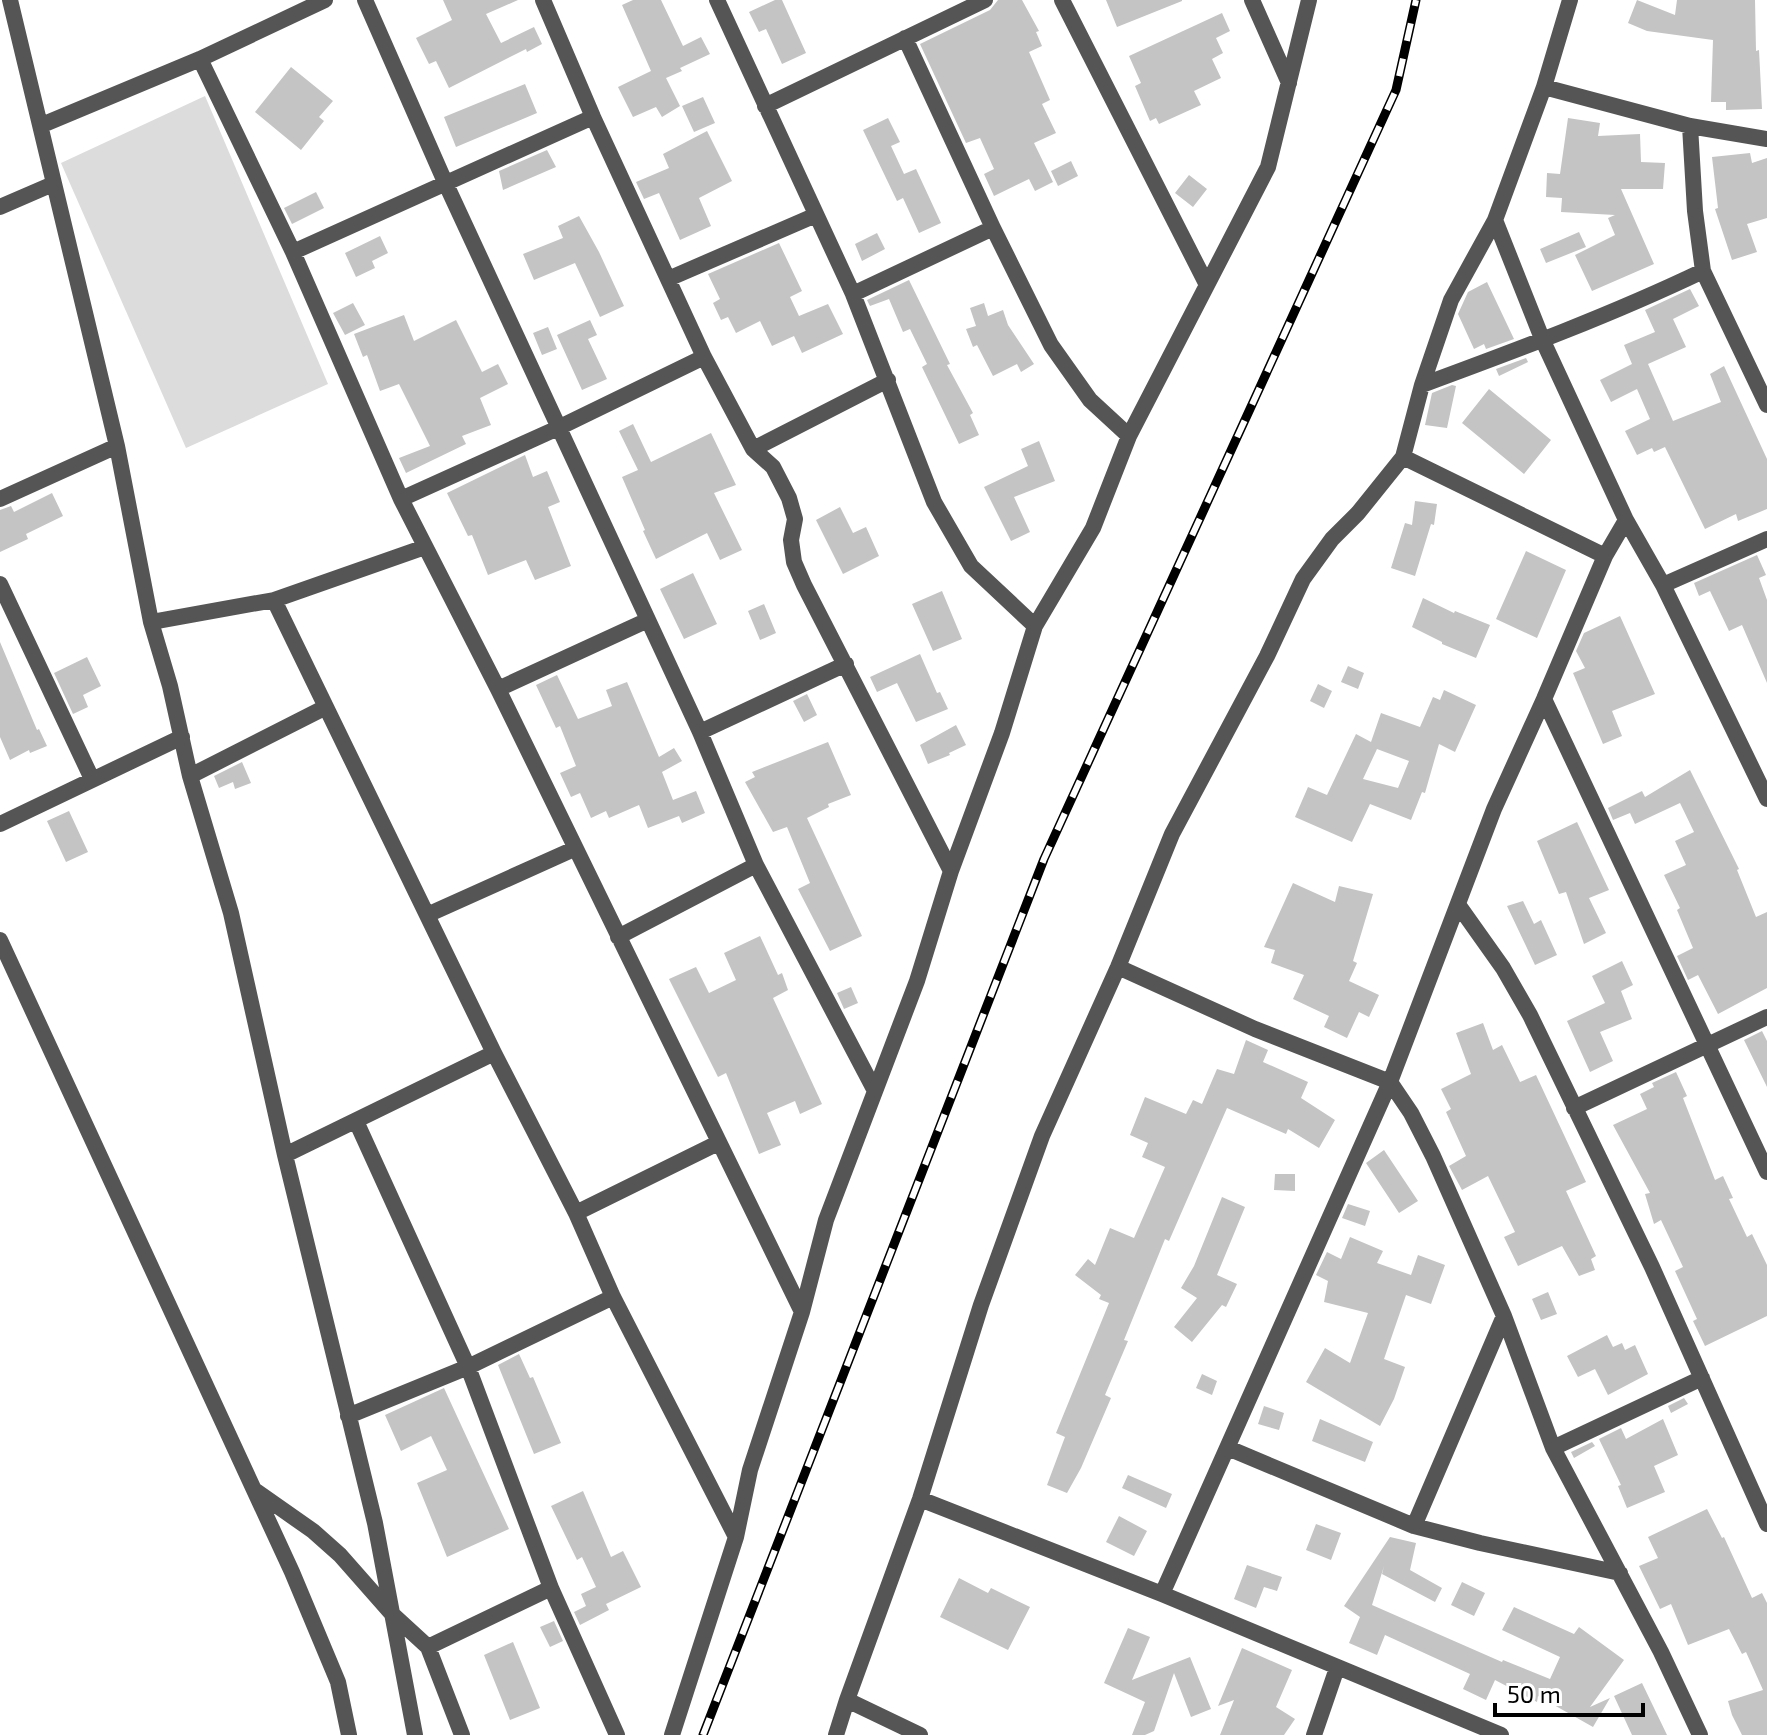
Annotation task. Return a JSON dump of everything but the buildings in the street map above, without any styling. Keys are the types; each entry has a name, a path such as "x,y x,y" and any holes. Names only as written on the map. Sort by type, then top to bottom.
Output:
{"street":[{"path":"10,0 117,446 151,622 190,776 231,913 285,1155 375,1523 415,1735"},
{"path":"42,125 200,59 325,0"},
{"path":"365,0 445,182 700,732 756,865 875,1091"},
{"path":"543,0 593,117 704,357 753,449 773,467 789,498 795,519 791,540 794,562 815,608 951,871"},
{"path":"717,0 853,294 934,502 971,566 1035,626"},
{"path":"765,106 905,38 958,6 985,0"},
{"path":"1062,0 1206,283"},
{"path":"1252,0 1289,83"},
{"path":"672,1735 736,1537 750,1470 802,1312 826,1220 917,981 951,871 1002,733 1035,626 1093,528 1129,436 1268,167 1309,0"},
{"path":"836,1735 920,1499 981,1305 1042,1136 1118,967 1172,834 1267,656 1303,579 1332,539 1358,513 1403,457 1422,385 1451,300 1495,220 1544,87 1570,0"},
{"path":"905,38 1051,345 1090,400 1129,436"},
{"path":"200,59 293,252 401,499 498,689 802,1312"},
{"path":"1544,87 1690,126 1767,139"},
{"path":"293,252 593,117"},
{"path":"1690,126 1695,211 1703,271 1767,405"},
{"path":"0,207 53,184"},
{"path":"668,279 816,215"},
{"path":"1495,220 1543,341 1626,520 1663,585 1767,799"},
{"path":"853,294 993,228"},
{"path":"1422,385 1630,306 1703,271"},
{"path":"401,499 704,357"},
{"path":"753,449 888,380"},
{"path":"0,499 117,446"},
{"path":"1403,457 1605,556"},
{"path":"1162,1594 1390,1082 1494,809 1605,556 1626,520"},
{"path":"1663,585 1767,539"},
{"path":"151,622 274,600 425,547"},
{"path":"0,584 92,779"},
{"path":"274,600 494,1053 576,1213 613,1297 736,1537"},
{"path":"498,689 648,620"},
{"path":"700,732 846,664"},
{"path":"1544,699 1767,1172"},
{"path":"190,776 326,707"},
{"path":"0,824 182,737"},
{"path":"427,915 574,849"},
{"path":"618,937 756,865"},
{"path":"1459,906 1503,968 1530,1015 1652,1267 1763,1506 1767,1524"},
{"path":"0,940 334,1670 349,1735"},
{"path":"1118,967 1255,1029 1390,1082 1411,1113 1433,1156 1504,1316 1553,1448 1620,1573 1700,1735"},
{"path":"1574,1108 1767,1017"},
{"path":"285,1155 494,1053"},
{"path":"356,1121 468,1367 551,1588 617,1735"},
{"path":"576,1213 718,1143"},
{"path":"348,1416 468,1367 613,1297"},
{"path":"1414,1526 1504,1316"},
{"path":"1553,1448 1702,1378"},
{"path":"1228,1448 1414,1526 1620,1573"},
{"path":"254,1490 313,1531 340,1555 392,1614 428,1647 462,1735"},
{"path":"920,1499 1162,1594 1501,1735"},
{"path":"428,1647 551,1588"},
{"path":"1314,1735 1337,1668"},
{"path":"847,1700 920,1735"}],"shaded area":[{"path":"205,96 328,384 186,448 61,163"}],"railway":[{"path":"703,1735 1044,859 1396,90 1416,0"}]}
